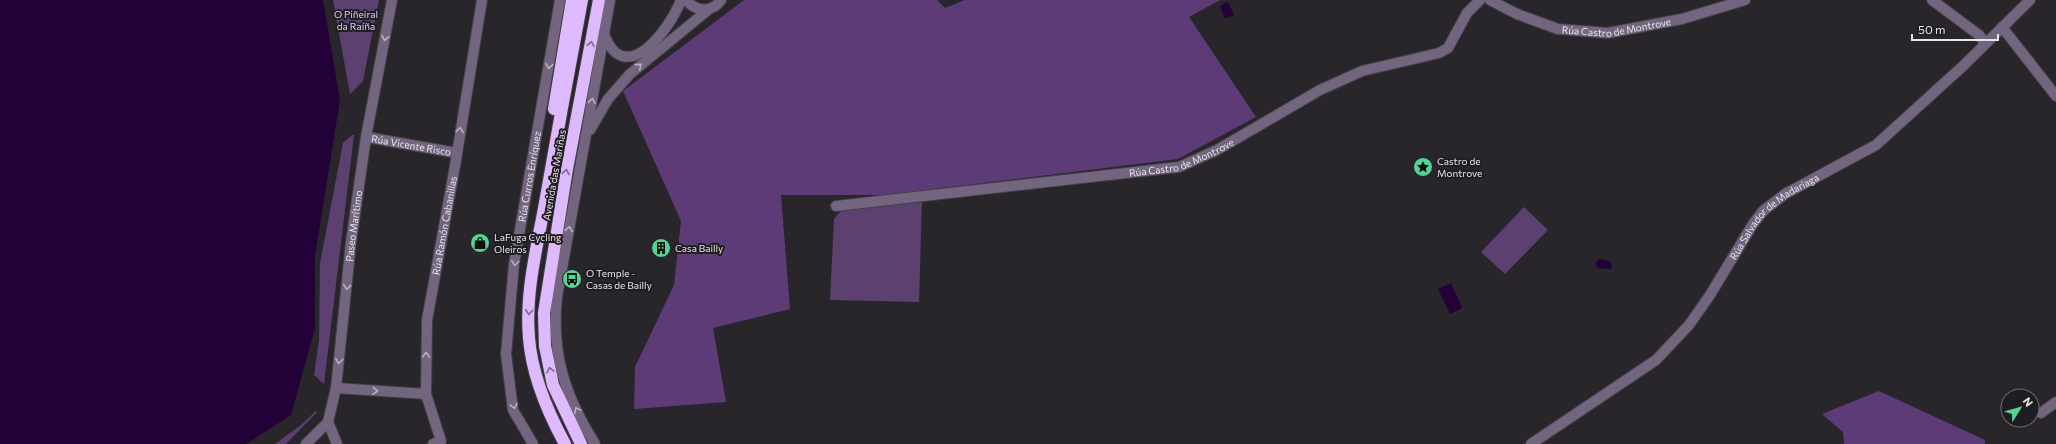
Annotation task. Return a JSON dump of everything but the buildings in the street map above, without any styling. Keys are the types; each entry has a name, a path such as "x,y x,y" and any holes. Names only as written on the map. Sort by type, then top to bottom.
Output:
{"highway":[{"path":"554,149 552,124 572,0"},
{"name":"Avenida das Mariñas","path":"565,444 545,403 537,381 530,346 528,319 532,272 582,0"},
{"name":"Avenida das Mariñas","path":"582,444 553,385 545,346 544,312 567,169 599,0"}],"street":[{"name":"Paseo Marítimo","path":"328,422 336,388 351,242 366,137 392,0"},
{"name":"Rúa Ramón Cabanillas","path":"433,444 442,441 426,394 427,320 482,0"},
{"name":"Rúa Curros Enríquez","path":"533,444 513,410 506,354 514,264 560,0"},
{"path":"595,444 575,407 565,383 558,361 555,341 557,297 610,0"},
{"path":"604,34 607,44 616,53 627,57 638,55 663,32 681,0"},
{"path":"686,0 696,8 708,10"},
{"path":"582,157 591,127 619,86 630,74 708,10 714,8 721,0"},
{"name":"Rúa Castro de Montrove","path":"836,206 1179,167 1217,150 1320,90 1362,71 1439,53 1448,48 1467,13 1480,0"},
{"name":"Rúa Castro de Montrove","path":"1490,0 1518,14 1558,29 1608,33 1682,19 1745,0"},
{"path":"1932,0 1979,35 1986,43"},
{"name":"Rúa Salvador de Madariaga","path":"1531,444 1656,360 1689,325 1710,295 1753,224 1763,211 1785,194 1876,145 1963,66 2030,0"},
{"path":"2002,27 2056,96"},
{"name":"Rúa Vicente Risco","path":"366,137 457,152"},
{"path":"336,388 426,394"},
{"path":"2041,413 2056,402"},
{"path":"306,444 328,422 337,444"}],"green space":[{"name":"O Piñeiral da Raíña","path":"333,0 379,0 363,81 350,94"},
{"path":"354,135 324,384 314,375 319,340 320,263 343,143"},
{"path":"922,201 919,302 830,300 834,219 844,207"},
{"path":"1524,207 1548,230 1505,274 1481,252"},
{"path":"316,411 317,412 286,444 275,444 301,425"}],"shaded area":[{"path":"0,0 323,0 340,100 315,256 315,328 291,415 246,444 0,444"},
{"path":"744,0 937,0 945,8 965,0 1220,0 1189,17 1256,117 1178,159 887,195 781,195 790,309 713,328 726,402 634,409 635,367 674,285 681,221 623,91"},
{"path":"1228,2 1234,15 1225,19 1220,6"},
{"path":"1599,259 1610,261 1612,265 1611,269 1598,268 1595,263"},
{"path":"1451,283 1462,308 1450,314 1438,289"},
{"path":"1879,391 1985,440 1985,444 1844,444 1843,432 1822,414"}],"place":[{"name":"Castro de Montrove","path":"1423,167"},
{"name":"LaFuga Cycling Oleiros","path":"480,243"},
{"name":"Casa Bailly","path":"661,248"},
{"name":"O Temple - Casas de Bailly","path":"572,279"}]}
